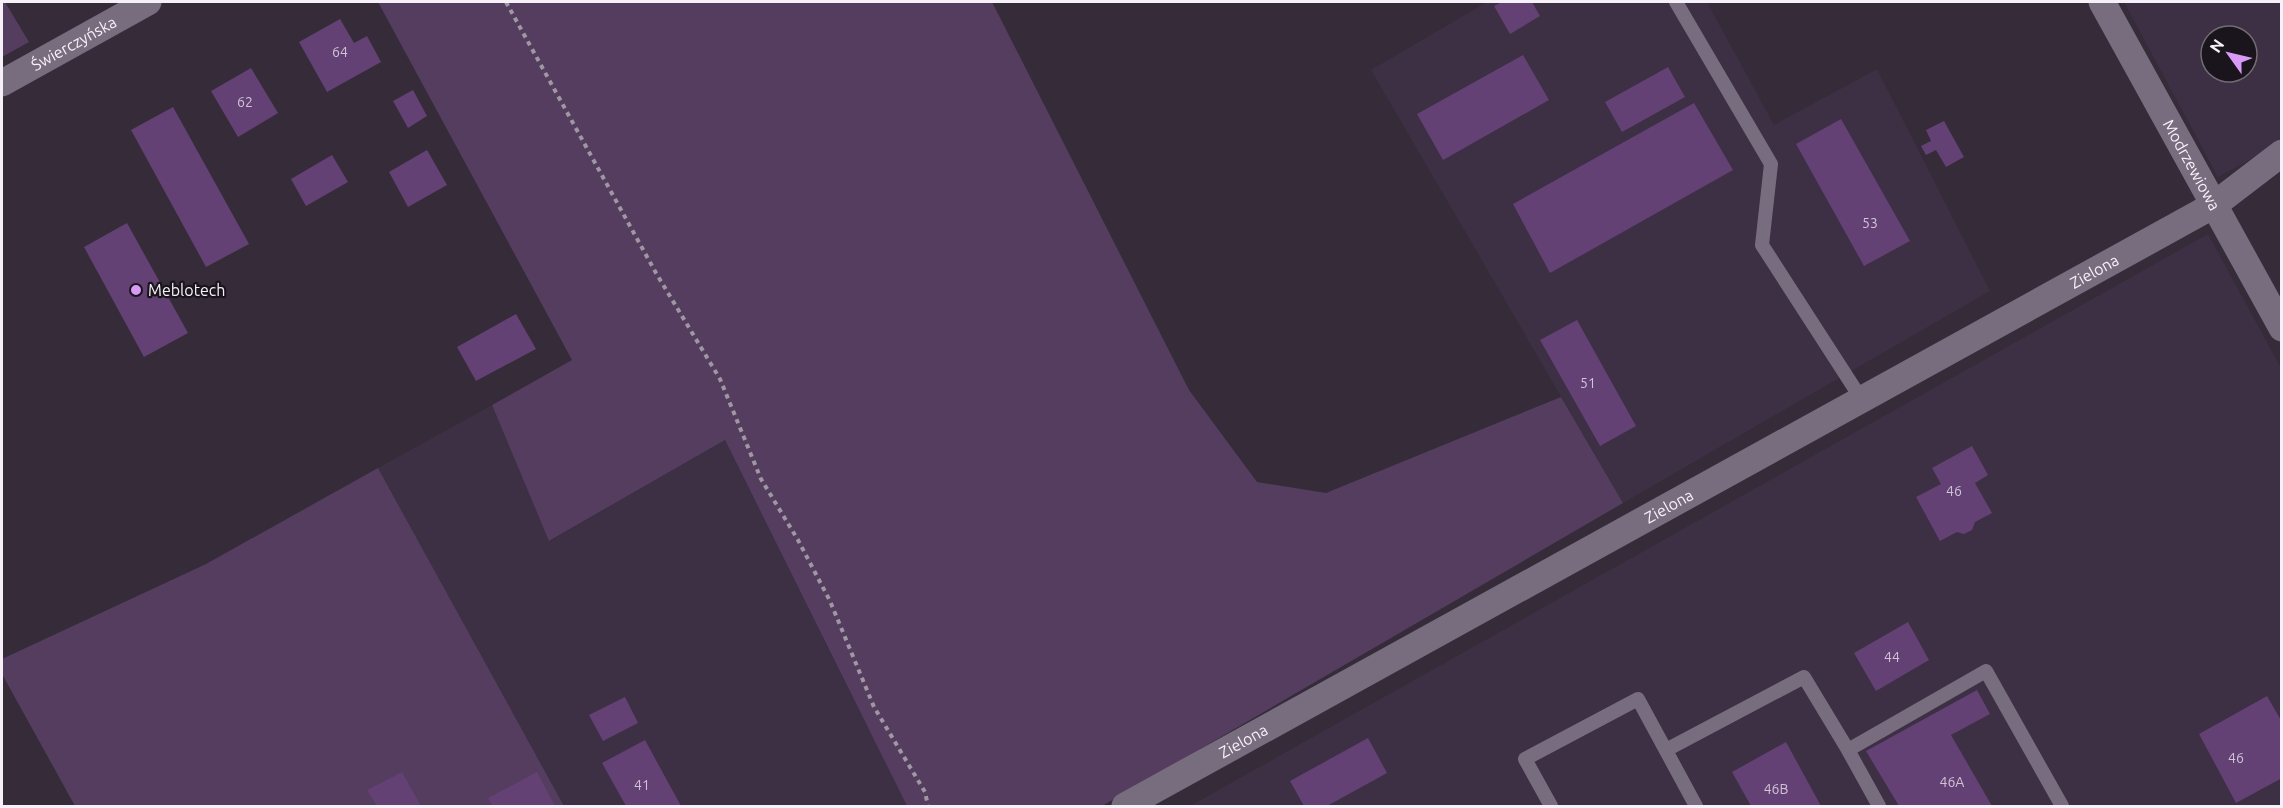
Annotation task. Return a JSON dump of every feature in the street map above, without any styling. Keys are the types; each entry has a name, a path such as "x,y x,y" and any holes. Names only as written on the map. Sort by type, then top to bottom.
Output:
{"street":[{"name":"Świerczyńska","path":"2,83 148,2"},
{"name":"Modrzewiowa","path":"2102,2 2282,328"},
{"name":"Zielona","path":"1125,807 2214,205 2282,153"}],"lane":[{"path":"1676,2 1771,164 1762,245 1862,400"},
{"path":"1848,750 1986,671 2062,807"},
{"path":"1666,750 1804,677 1879,807"},
{"path":"1551,807 1525,759 1638,699 1696,807"}],"path":[{"path":"506,2 656,273 720,379 761,479 798,540 830,601 874,707 925,792 928,807"}],"shaded area":[{"path":"2,2 5,2 29,42 2,57"},
{"path":"378,2 992,2 1189,390 1257,482 1326,493 1561,397 1623,503 1102,806 907,806 725,440 549,541 492,405 572,360"},
{"path":"1487,2 1707,2 1774,125 1877,69 1990,291 1623,503 1371,70"},
{"path":"2124,2 2281,2 2281,143 2218,177"},
{"path":"2208,234 2281,368 2281,806 1190,806"},
{"path":"492,405 550,541 725,440 907,806 564,806 378,468"},
{"path":"378,468 564,806 75,806 2,674 2,659 206,564"}],"building":[{"path":"1502,2 1532,2 1540,16 1510,34 1494,6"},
{"path":"340,19 354,43 367,36 381,62 327,92 299,42"},
{"path":"1523,55 1549,100 1443,160 1417,114"},
{"path":"1668,67 1685,97 1622,132 1605,102"},
{"path":"251,68 278,113 238,137 211,91"},
{"path":"413,90 427,116 408,128 393,101"},
{"path":"1694,103 1733,170 1550,273 1513,204"},
{"path":"173,107 249,244 206,267 131,130"},
{"path":"1841,119 1910,241 1864,266 1796,144"},
{"path":"1944,121 1964,157 1946,167 1936,150 1926,155 1921,146 1931,141 1926,130"},
{"path":"427,150 447,185 408,207 389,172"},
{"path":"332,155 348,182 306,206 291,179"},
{"name":"Meblotech","path":"127,223 188,333 144,357 84,247"},
{"path":"516,314 536,349 476,381 457,347"},
{"path":"1577,320 1636,426 1600,446 1540,340"},
{"path":"1972,446 1988,475 1975,483 1992,513 1975,522 1972,530 1964,534 1957,532 1940,541 1916,497 1941,484 1932,468"},
{"path":"1908,622 1929,660 1876,691 1854,653"},
{"path":"1977,690 1990,714 1951,735 1992,806 1899,806 1866,751"},
{"path":"2267,696 2282,722 2282,778 2236,803 2199,734"},
{"path":"625,697 638,723 603,741 589,715"},
{"path":"1368,738 1387,773 1327,806 1304,806 1290,781"},
{"path":"645,740 681,806 626,806 602,763"},
{"path":"1786,742 1821,806 1751,806 1732,772"},
{"path":"402,772 421,806 377,806 367,790"},
{"path":"537,772 555,806 493,806 488,798"}],"place":[{"name":"Meblotech","path":"136,290"}]}
